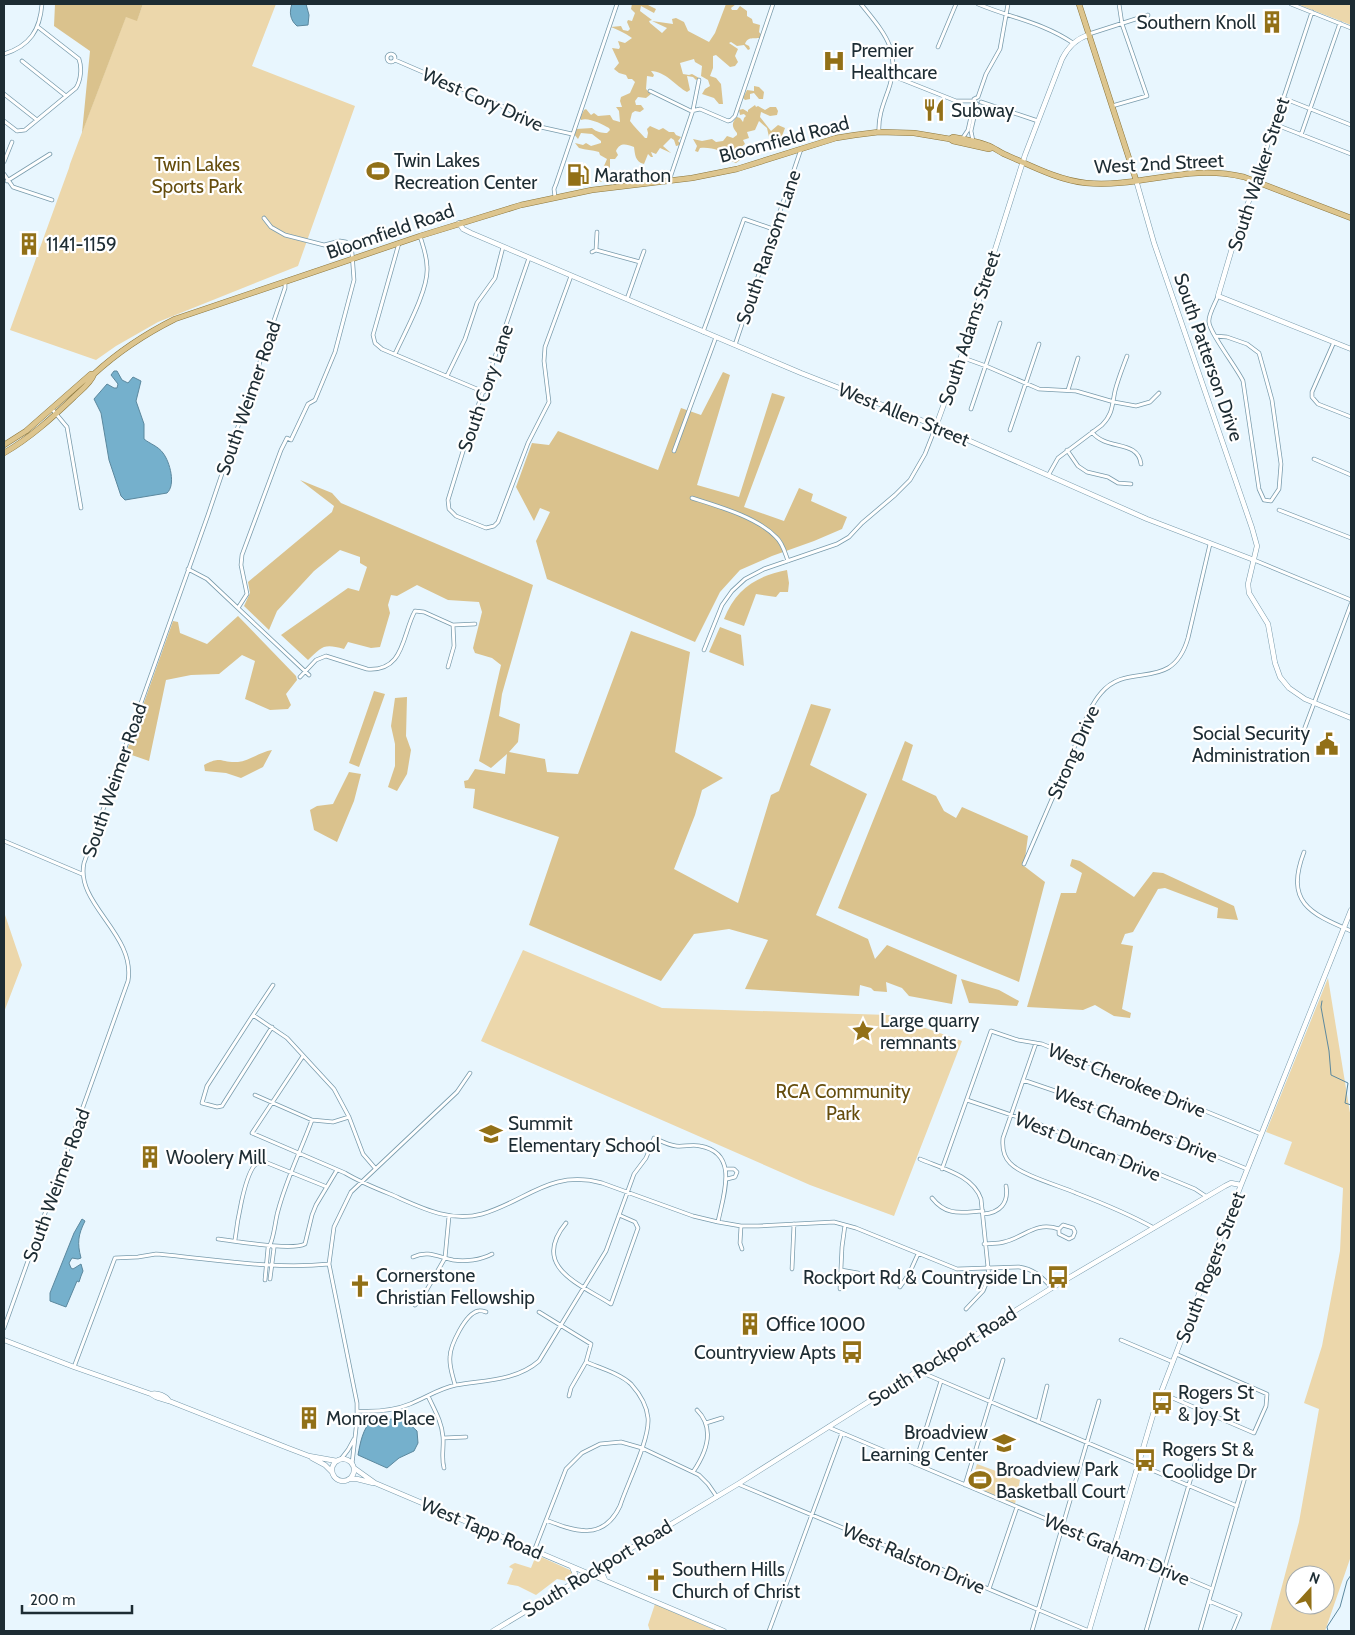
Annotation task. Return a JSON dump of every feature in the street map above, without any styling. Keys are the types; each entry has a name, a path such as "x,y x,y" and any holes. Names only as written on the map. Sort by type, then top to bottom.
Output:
{"main road":[{"name":"South Patterson Drive","path":"1079,4 1136,180"},
{"name":"Bloomfield Road","path":"4,453 31,436 120,351 159,327 191,313 420,236 521,205 555,197 618,186 669,181 737,169 836,138 879,132 914,133 950,139 989,149 992,148"},
{"name":"Bloomfield Road","path":"950,139 954,137 973,141 1023,162"},
{"name":"West 2nd Street","path":"1023,162 1064,178 1080,182 1118,184 1186,173 1230,173 1256,181 1351,218"},
{"name":"Bloomfield Road","path":"4,445 26,431 91,374 94,374"}],"street":[{"path":"4,54 15,50 25,43 38,26 41,20 42,4"},
{"path":"555,197 554,189 616,4"},
{"path":"650,91 693,110 700,109 728,121 731,120 773,4"},
{"path":"862,4 889,43 894,61 893,76 879,119 879,132"},
{"path":"938,46 956,4"},
{"path":"978,4 1053,30 1073,43 1088,35 1148,15"},
{"path":"973,141 971,131 978,97 1000,49 1008,4"},
{"path":"1112,106 1147,96 1122,24 1119,4"},
{"path":"1291,4 1351,28"},
{"name":"South Walker Street","path":"1215,336 1227,337 1247,344 1259,353 1272,400 1281,464 1279,489 1271,501 1264,500 1258,489 1243,381 1210,328 1208,321 1218,296 1233,245 1312,12"},
{"path":"1301,134 1340,24"},
{"path":"4,121 16,131 21,131 66,96 80,81 79,58 38,26"},
{"name":"South Adams Street","path":"704,650 722,605 732,591 745,579 758,572 837,544 848,537 910,480 921,462 961,358 1023,162 1062,59 1073,43"},
{"name":"West Cory Drive","path":"395,60 508,109 536,126 572,134"},
{"path":"22,61 66,96"},
{"path":"893,76 956,101 977,102 1038,121"},
{"path":"669,181 693,110 699,80"},
{"path":"4,94 37,120"},
{"path":"1283,98 1351,125"},
{"path":"962,139 968,130 977,102"},
{"path":"1274,124 1351,154"},
{"path":"4,162 12,142"},
{"name":"South Ransom Lane","path":"735,345 801,149"},
{"path":"7,181 50,154"},
{"path":"4,174 7,181 13,187 52,200"},
{"name":"South Patterson Drive","path":"1136,180 1154,243 1252,528 1257,546 1248,584 1249,593 1268,624 1275,663 1280,677 1294,693 1351,718"},
{"path":"238,608 247,594 241,565 242,555 281,450 287,438 291,440 308,404 315,400 333,357 353,287 353,260 350,247 346,242 340,241 324,245 286,235 271,227 264,218"},
{"path":"703,332 744,219 773,229"},
{"name":"West Allen Street","path":"459,224 463,229 503,247 703,332 936,426 1049,474 1147,519 1351,600"},
{"path":"597,232 594,251 640,262"},
{"path":"395,354 418,302 427,272 420,236"},
{"path":"399,243 373,335 374,343 380,348 484,392"},
{"path":"447,376 465,339 477,304 495,278 503,247"},
{"path":"627,299 644,251"},
{"name":"South Cory Lane","path":"529,258 448,497 448,507 451,512 456,516 486,528 494,526 498,522 528,443 549,402 544,361 545,347 571,276"},
{"name":"South Weimer Road","path":"4,1328 125,994 129,977 124,949 87,889 82,874 86,859 208,514 285,288 285,282"},
{"path":"1218,296 1351,349"},
{"path":"971,409 1000,323"},
{"path":"674,451 716,337"},
{"path":"1334,342 1312,392 1312,397 1318,404 1351,417"},
{"path":"1010,430 1039,344"},
{"path":"1049,474 1054,463 1067,450 1107,419 1114,402 1115,391 1127,356"},
{"path":"961,358 986,366 1039,389 1082,392 1130,405 1141,405 1150,402 1159,393"},
{"path":"1068,390 1078,358"},
{"path":"52,409 67,428 81,508"},
{"path":"1092,432 1098,439 1106,443 1134,450 1140,458 1141,464"},
{"path":"1067,450 1078,466 1087,472 1108,477 1118,483 1131,484"},
{"path":"1314,459 1351,475"},
{"path":"692,498 734,512 769,531 780,542 788,561"},
{"path":"1279,510 1351,538"},
{"name":"Strong Drive","path":"1024,864 1088,717 1101,692 1120,679 1165,671 1182,653 1188,638 1210,544"},
{"path":"188,569 207,579 308,675"},
{"path":"1304,730 1351,604"},
{"path":"300,677 316,660 326,656 367,669 374,670 386,666 402,648 415,611 424,612 453,625 475,624"},
{"path":"448,667 454,646 453,625"},
{"path":"4,841 82,874"},
{"path":"1304,852 1297,872 1297,885 1300,896 1307,908 1315,914 1351,930"},
{"name":"South Rogers Street","path":"1089,1631 1160,1393 1351,910"},
{"path":"272,1027 222,1106 217,1107 202,1103 207,1086 273,985"},
{"path":"253,1014 287,1038 334,1089 349,1117 362,1154 375,1168"},
{"name":"West Cherokee Drive","path":"967,1100 991,1031 1018,1040 1036,1043 1262,1134"},
{"path":"1036,1043 1003,1138 1004,1155 1011,1165 1032,1176 1078,1193 1154,1228"},
{"path":"303,1056 252,1133 423,1208 449,1216 465,1217 496,1209 544,1186 569,1179 595,1181 693,1216 718,1222 741,1226 826,1222 845,1225 957,1269 1019,1267 1029,1269 1039,1274 1052,1288"},
{"path":"349,1478 353,1474 357,1411 356,1396 329,1264 334,1227 344,1202 360,1182 456,1092 470,1073"},
{"name":"West Chambers Drive","path":"1023,1080 1067,1095 1248,1169"},
{"path":"255,1095 312,1120 333,1122 349,1117"},
{"path":"942,1169 967,1100"},
{"name":"West Duncan Drive","path":"967,1100 1054,1131 1195,1189 1208,1197"},
{"path":"271,1245 274,1248 268,1280 266,1265 268,1248 271,1245 279,1205 312,1120"},
{"path":"357,1411 394,1409 455,1385 517,1374 531,1368 539,1360 606,1251 636,1171 646,1158 654,1138 673,1145 697,1145 707,1148 719,1157 726,1169 727,1179 718,1222"},
{"path":"920,1159 966,1179 980,1194 988,1277 985,1288 966,1309"},
{"path":"235,1240 239,1211 254,1166 261,1162 327,1187"},
{"path":"726,1169 734,1169 737,1172 735,1177 727,1179"},
{"path":"218,1239 271,1245 301,1246 305,1244 312,1215 338,1170"},
{"name":"South Rockport Road","path":"493,1631 717,1497 1052,1288 1229,1184 1241,1185"},
{"path":"932,1198 941,1207 951,1212 995,1212 1002,1206 1007,1196 1006,1186"},
{"path":"415,1305 422,1300 445,1258 449,1216"},
{"path":"566,1223 557,1238 553,1255 554,1260 562,1272 611,1304 638,1228 634,1222 619,1216"},
{"path":"792,1269 794,1224"},
{"path":"840,1289 845,1225"},
{"path":"1065,1225 1073,1228 1075,1232 1073,1237 1069,1238 1059,1234 1059,1229 1065,1225"},
{"path":"741,1226 740,1243 742,1249"},
{"path":"984,1244 1004,1242 1040,1227 1059,1229"},
{"path":"414,1257 424,1253 461,1260 484,1258 492,1254"},
{"path":"74,1367 115,1258 156,1254 300,1267 329,1264"},
{"path":"900,1287 909,1274 918,1254"},
{"path":"841,1270 858,1273"},
{"path":"455,1385 450,1358 452,1343 472,1314 478,1311 486,1312"},
{"path":"540,1312 591,1344 586,1362 571,1388 569,1396"},
{"name":"West Tapp Road","path":"4,1340 74,1367 151,1394 162,1396 169,1401 309,1456 325,1465 339,1480 349,1478 375,1483 724,1631"},
{"path":"1121,1340 1173,1362"},
{"path":"1160,1393 1254,1433 1266,1406 1267,1394 1176,1354"},
{"path":"965,1485 1003,1360"},
{"path":"546,1520 574,1530 584,1531 596,1529 606,1524 620,1506 646,1437 648,1418 642,1399 630,1384 617,1375 586,1362"},
{"path":"918,1371 1237,1506"},
{"path":"914,1464 941,1381"},
{"path":"1038,1422 1047,1386"},
{"path":"428,1396 440,1423 443,1438 442,1460 444,1468"},
{"path":"1032,1631 1099,1401"},
{"path":"693,1472 703,1458 708,1436 706,1423 697,1410"},
{"path":"706,1423 722,1418"},
{"name":"West Graham Drive","path":"828,1427 1212,1590"},
{"path":"769,1631 842,1433"},
{"path":"333,1472 333,1466 348,1450 356,1434"},
{"path":"443,1438 466,1437"},
{"path":"534,1551 564,1473 569,1465 582,1453 595,1446 610,1442 626,1443 642,1448 693,1472 708,1484 717,1497"},
{"path":"1146,1631 1200,1447"},
{"name":"West Tapp Road","path":"309,1456 347,1460 375,1483"},
{"path":"1200,1631 1248,1467"},
{"name":"West Ralston Drive","path":"738,1484 1089,1631"},
{"path":"989,1589 1017,1508"},
{"path":"605,1564 602,1572 606,1581"},
{"path":"572,1567 575,1574 573,1583"},
{"path":"1209,1600 1240,1614 1234,1631"}],"green space":[{"name":"Twin Lakes Sports Park","path":"143,4 276,4 252,66 355,106 298,266 158,322 96,360 10,330 126,16 137,20"},
{"path":"1297,4 1351,4 1351,25"},
{"path":"4,912 22,965 4,1012"},
{"name":"RCA Community Park","path":"523,950 662,1008 889,1015 962,1041 894,1216 810,1185 481,1041"},
{"path":"1328,978 1351,1119 1351,1556 1335,1602 1335,1565 1288,1565 1299,1522 1319,1409 1304,1403 1322,1346 1340,1251 1343,1188 1284,1164 1292,1142 1266,1132"},
{"path":"977,1464 1020,1480 1015,1504 970,1485"},
{"path":"539,1556 570,1570 572,1578 567,1581 557,1579 536,1595 518,1586 507,1584 513,1569 509,1567 511,1565 515,1563 531,1568 535,1558"},
{"path":"1285,1575 1285,1615 1331,1615 1325,1631 1270,1631"},
{"path":"655,1604 717,1631 650,1631 648,1625"}],"shaded area":[{"path":"55,4 143,4 137,21 126,17 82,133 90,51 54,26"},
{"path":"632,4 646,4 656,9 654,13 641,6 640,11 652,20 649,21 650,23 662,33 667,28 652,21 673,24 672,19 676,18 684,22 688,31 709,42 715,33 726,4 736,4 731,8 732,10 737,10 740,6 747,11 747,16 752,19 753,23 760,25 759,32 763,37 746,41 745,44 750,49 748,50 744,45 737,46 731,42 729,43 738,49 735,56 738,62 735,66 730,67 716,55 713,56 713,68 710,76 716,78 721,84 723,104 719,104 714,98 702,94 710,86 708,80 701,76 702,66 695,62 694,59 680,63 683,74 692,74 699,78 696,80 693,77 687,76 690,90 687,92 661,73 651,71 654,75 653,77 647,76 646,89 651,94 646,98 638,97 635,101 636,105 641,105 644,109 640,112 635,111 632,113 630,121 645,138 647,138 647,129 650,126 659,130 663,128 669,132 674,132 681,137 678,141 680,145 676,146 671,138 663,146 671,153 660,148 656,154 651,152 653,157 648,154 644,164 637,160 634,147 621,145 616,151 618,155 615,159 610,159 610,167 601,182 598,180 607,159 600,155 599,152 579,148 575,143 583,145 586,143 591,146 601,143 601,141 592,134 581,133 578,139 574,134 576,129 592,128 605,133 610,130 595,121 581,120 580,118 586,109 591,115 594,113 598,116 610,115 613,120 620,122 619,111 616,107 622,107 621,97 630,93 635,82 614,69 619,63 612,48 619,49 618,41 625,43 632,38 611,27 621,26 623,30 628,31 630,29 627,22 628,20 632,21 635,13 631,9"},
{"path":"754,86 759,87 764,92 763,99 759,99 754,93 750,94 750,99 745,100 743,98 747,90 754,91"},
{"path":"755,105 765,110 770,107 776,107 777,115 770,116 761,112 760,117 771,131 778,125 785,128 778,140 769,137 767,128 759,121 755,130 747,132 749,138 743,140 745,144 740,148 745,153 744,157 736,163 717,150 700,148 698,152 695,151 697,146 693,139 702,141 712,139 716,142 723,141 727,136 733,138 737,135 733,123 737,117 743,122 746,116 744,114 740,115 739,110 743,109 748,112"},
{"path":"723,372 730,375 697,485 739,497 772,393 785,397 744,507 784,521 799,488 813,494 811,501 847,517 842,529 740,570 720,592 695,642 547,579 536,541 550,512 540,508 534,521 516,487 532,443 549,445 558,431 658,470 681,408 701,415"},
{"path":"300,480 332,493 341,503 533,585 502,694 499,716 520,724 518,742 509,752 545,759 547,772 578,774 631,631 690,652 675,752 723,778 702,790 695,815 674,869 738,903 771,795 779,791 811,704 831,709 810,765 867,794 816,915 868,939 875,959 887,945 957,975 952,1004 909,996 902,988 886,982 887,992 874,991 871,988 860,985 859,996 745,989 768,940 729,929 694,934 661,981 529,925 559,837 473,808 475,789 465,788 464,781 468,780 475,769 505,774 507,754 491,768 479,761 501,665 492,658 475,653 473,648 482,612 479,602 448,600 417,585 397,596 391,595 388,605 390,613 380,647 371,648 348,642 344,649 331,646 323,647 308,660 281,635 348,588 359,591 367,567 360,563 360,557 340,550 314,571 277,611 269,630 244,606 250,593 248,582 332,512 334,506"},
{"path":"787,570 788,592 780,592 776,597 756,594 744,626 724,619 735,600 748,586 766,576"},
{"path":"238,616 296,676 297,680 286,694 291,705 288,709 270,710 245,699 255,661 242,655 219,674 191,675 166,680 149,761 126,753 173,621 178,622 180,633 207,644"},
{"path":"720,627 741,635 744,666 709,652"},
{"path":"374,691 385,694 359,767 349,763"},
{"path":"407,697 406,736 411,750 407,774 397,791 388,787 395,766 395,744 391,726 395,698"},
{"path":"905,741 913,745 902,780 936,796 944,811 956,818 962,807 1028,836 1024,866 1045,882 1019,982 838,908"},
{"path":"272,750 263,767 241,778 226,773 205,771 204,765 214,760 238,762"},
{"path":"349,772 361,774 354,801 337,842 314,830 310,810 317,806 333,804"},
{"path":"1072,859 1080,861 1134,897 1153,872 1163,873 1234,906 1238,920 1217,918 1218,908 1165,888 1158,889 1133,932 1125,934 1121,944 1133,946 1122,1009 1131,1013 1130,1018 1114,1016 1095,1005 1083,1010 1027,1007 1061,893 1076,893 1082,873 1070,866"},
{"path":"961,979 999,990 1019,1001 1017,1006 969,1003"}],"water":[{"path":"292,4 306,4 309,15 308,25 297,26 295,24 291,16"},
{"path":"114,371 117,371 122,380 128,383 133,377 141,381 136,401 144,424 144,439 166,457 172,479 167,493 125,500 121,496 109,460 101,413 94,399 107,384 117,388 118,384 111,375"},
{"path":"82,1219 85,1221 79,1239 81,1258 72,1258 69,1263 73,1269 81,1264 83,1271 66,1307 50,1301 50,1293 74,1233"},
{"path":"403,1418 417,1431 418,1443 414,1451 399,1458 387,1468 358,1455 364,1431 372,1421"}],"waterway":[{"path":"1322,1001 1321,1007 1329,1051 1331,1075 1348,1083 1345,1103 1351,1105"},
{"path":"1328,1631 1327,1627 1340,1607 1347,1581 1351,1575"}],"place":[{"name":"Southern Knoll","path":"1272,22"},
{"name":"Premier Healthcare","path":"834,61"},
{"name":"Subway","path":"934,110"},
{"name":"Twin Lakes Recreation Center","path":"378,171"},
{"name":"Marathon","path":"578,175"},
{"name":"1141-1159","path":"29,244"},
{"name":"Social Security Administration","path":"1327,744"},
{"name":"Large quarry remnants","path":"863,1031"},
{"name":"Summit Elementary School","path":"491,1134"},
{"name":"Woolery Mill","path":"150,1157"},
{"name":"Rockport Rd & Countryside Ln","path":"1058,1277"},
{"name":"Cornerstone Christian Fellowship","path":"360,1286"},
{"name":"Office 1000","path":"750,1324"},
{"name":"Countryview Apts","path":"852,1352"},
{"name":"Rogers St & Joy St","path":"1162,1403"},
{"name":"Monroe Place","path":"309,1418"},
{"name":"Broadview Learning Center","path":"1004,1443"},
{"name":"Rogers St & Coolidge Dr","path":"1145,1460"},
{"name":"Broadview Park Basketball Court","path":"980,1480"},
{"name":"Southern Hills Church of Christ","path":"656,1580"}]}
